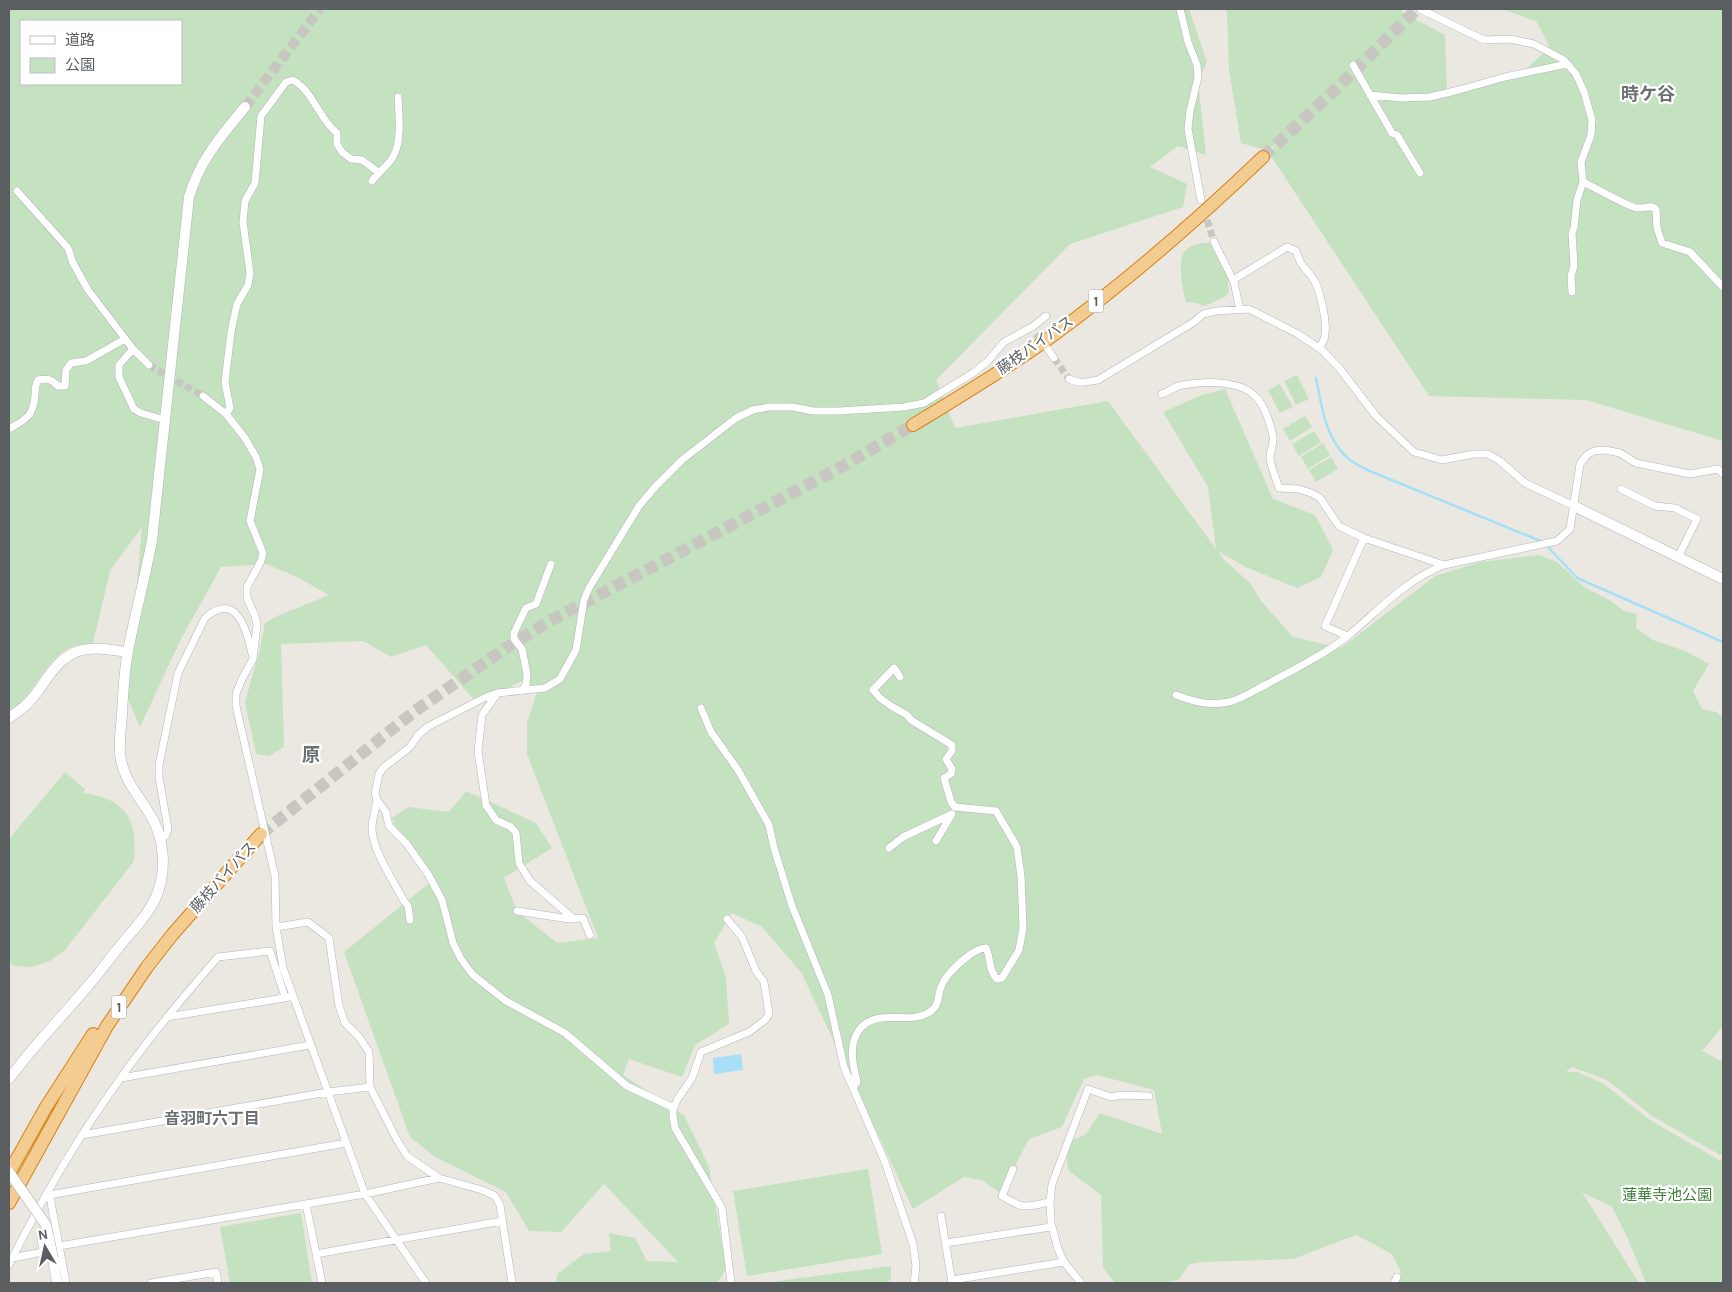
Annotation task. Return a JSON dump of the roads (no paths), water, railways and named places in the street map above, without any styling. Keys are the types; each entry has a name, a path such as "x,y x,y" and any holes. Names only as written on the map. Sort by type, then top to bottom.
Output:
{"highway":[{"name":"藤枝バイパス","path":"914,425 974,388 1048,338 1217,201 1263,157"},
{"name":"藤枝バイパス","path":"9,1172 62,1080 138,969 189,909 262,834 172,935 124,999 93,1049 9,1203"}],"street":[{"path":"1180,9 1188,42 1197,64 1198,77 1188,129 1201,200"},
{"path":"1420,9 1484,40 1510,39 1534,44 1564,60 1576,74 1584,92 1592,120 1591,135 1582,162 1582,182 1572,233 1574,266 1571,276 1572,292"},
{"path":"1370,95 1401,98 1430,96 1567,64"},
{"path":"1354,65 1392,133 1397,135 1420,173"},
{"path":"226,414 230,408 225,382 231,332 237,304 248,285 250,273 243,222 245,202 255,183 261,116 286,82 293,80 301,85 330,127 337,133 337,144 342,152 351,159 362,160 378,172"},
{"path":"372,181 393,157 398,142 398,97"},
{"path":"9,1079 51,1026 88,987 147,913 156,898 163,874 163,856 157,827 129,785 122,764 120,752 124,681 128,652 144,585 152,540 189,197 204,159 245,107"},
{"path":"1582,182 1636,208 1649,206 1654,208 1656,210 1662,244 1690,252 1723,287"},
{"path":"17,191 68,248 73,263 88,290 133,349 149,365"},
{"path":"1214,242 1233,280 1240,310"},
{"path":"1233,280 1286,247 1296,251 1304,270 1312,277 1316,284 1324,314 1326,324 1325,336 1319,348"},
{"path":"1069,379 1074,382 1083,383 1098,380 1194,322 1204,314 1217,311 1249,310 1298,334 1319,348 1340,369 1376,416 1414,452 1442,460 1474,454 1488,454 1500,461 1525,483 1723,579"},
{"path":"410,920 408,906 378,852 373,836 372,826 377,800 377,785 382,768 410,748 418,735 429,726 484,698 497,693 545,688 560,679 576,650 584,600 588,588 639,506 682,460 736,418 753,410 768,407 793,407 813,411 839,411 904,407 924,403 973,373 988,361 1004,342 1032,327 1046,316"},
{"path":"1032,327 1036,334"},
{"path":"9,428 28,417 34,405 38,380 46,378 52,380 58,386 65,386 66,370 71,363 86,361 125,339"},
{"path":"1047,348 1054,358"},
{"path":"133,349 120,364 118,377 134,409 141,413 166,420"},
{"path":"1162,394 1182,385 1207,383 1232,385 1247,390 1256,397 1263,408 1273,437 1270,456 1278,488 1299,489 1311,492 1320,498 1339,526 1364,538 1444,565"},
{"path":"203,396 226,414 248,444 256,457 260,469 250,521 263,553 261,561 247,587 246,598 256,616 258,625 253,659 236,694 236,706 275,876 276,927 283,968 365,1194 426,1283"},
{"path":"1176,696 1199,704 1229,702 1244,696 1319,656 1347,636 1399,591 1433,569 1557,541 1570,529 1580,464 1594,450 1620,453 1636,463 1690,474 1718,469 1723,474"},
{"path":"1620,489 1655,506 1675,508 1697,519 1678,557"},
{"path":"1347,636 1325,626 1364,538"},
{"path":"521,691 526,685 527,674 522,649 514,639 514,633 526,608 536,604 552,564"},
{"path":"160,840 166,835 168,829 158,777 176,682 178,673 205,618 211,612 220,609 227,608 234,612 241,619 250,642 253,659"},
{"path":"9,718 30,702 56,666 75,652 97,648 128,652"},
{"path":"853,1087 857,1082 852,1051 854,1040 859,1030 867,1023 884,1017 916,1018 926,1015 938,1003 941,986 947,977 962,961 981,948 986,948 988,951 992,971 997,979 1002,978 1019,950 1023,928 1021,876 1017,847 996,811 955,807 951,802 944,778 951,774 952,769 946,759 952,751 952,746 891,706 873,690 894,668 900,677"},
{"path":"497,693 482,715 478,751 486,805 496,820 511,827 516,833 519,863 530,881 574,919"},
{"path":"701,708 711,732 738,770 769,825 792,906 828,995 841,1055 885,1162 913,1244 916,1266 914,1283"},
{"path":"377,800 386,812 389,826 406,843 428,874 442,900 453,943 461,960 472,974 506,1001 565,1034 627,1086 674,1108"},
{"path":"936,841 955,807"},
{"path":"889,848 903,837 952,814"},
{"path":"517,911 574,919 583,918 590,935"},
{"path":"727,919 742,937 756,971 764,982 768,1014 765,1020 749,1032 701,1052 692,1078 683,1089 674,1108 675,1128 722,1208 731,1283"},
{"path":"276,927 308,922 329,938 339,1006 345,1023 359,1037 369,1052 370,1087 397,1140 408,1156 439,1178 482,1190 495,1196 500,1204 512,1283"},
{"path":"9,1265 82,1135 121,1078 167,1017 218,957 270,951 286,997"},
{"path":"167,1017 294,996"},
{"path":"121,1078 310,1045"},
{"path":"82,1135 328,1092 370,1087"},
{"path":"1082,1283 1064,1262 1051,1227 1050,1202 1052,1184 1088,1089 1111,1097 1123,1095 1149,1096"},
{"path":"49,1193 346,1143"},
{"path":"1013,1169 1002,1196 1024,1207 1050,1202"},
{"path":"9,1172 46,1225 57,1283"},
{"path":"59,1246 365,1194 439,1178"},
{"path":"49,1193 66,1283"},
{"path":"306,1204 322,1283"},
{"path":"941,1216 952,1282 1064,1262"},
{"path":"316,1254 502,1221"},
{"path":"946,1243 1051,1227"},
{"path":"12,1258 43,1252 41,1237"},
{"path":"151,1283 216,1272 218,1283"}],"water":[{"path":"741,1054 743,1070 714,1074 713,1058"}],"waterway":[{"path":"1316,378 1330,433 1335,443 1350,460 1374,473 1543,542"},
{"path":"1547,546 1577,578 1723,642"}],"tunnel":[{"path":"245,107 320,9"},
{"path":"1263,157 1417,9"},
{"path":"1204,210 1214,242"},
{"path":"1036,334 1043,344"},
{"path":"1054,358 1069,379"},
{"path":"149,365 203,396"},
{"path":"261,834 415,711 506,648 548,622 845,465 913,425"}],"district":[{"name":"時ケ谷","path":"1648,94"},
{"name":"原","path":"311,755"},
{"name":"音羽町六丁目","path":"212,1118"}],"park label":[{"name":"蓮華寺池公園","path":"1667,1195"}]}
